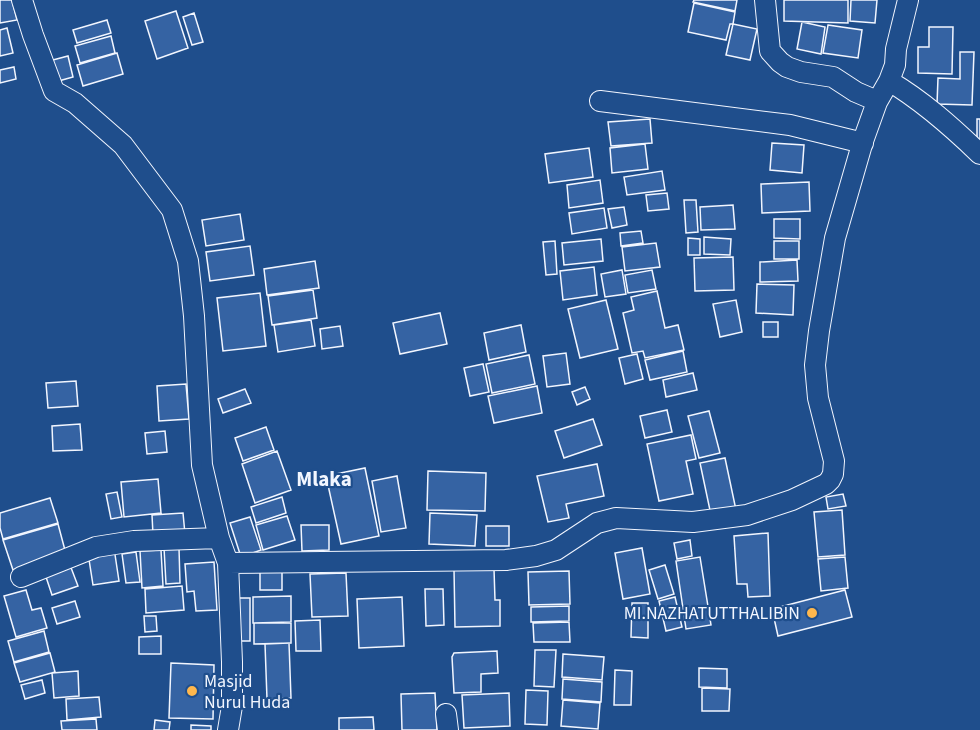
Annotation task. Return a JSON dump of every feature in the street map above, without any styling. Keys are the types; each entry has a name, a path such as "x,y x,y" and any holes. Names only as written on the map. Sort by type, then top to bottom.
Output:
{"street":[{"path":"22,0 54,91 75,103 123,145 172,210 188,261 194,316 202,465 219,538 228,563 232,662 232,706 228,730"},
{"path":"765,0 770,51 780,62 801,72 833,77 876,104"},
{"path":"228,563 506,560 536,556 556,550 597,523 616,518 693,522 747,515 792,500 826,484 833,474 834,461 818,398 815,365 819,331 835,238 876,104 890,81 895,65 896,49 908,0"},
{"path":"890,81 926,106 980,154"},
{"path":"600,101 790,125 863,142"},
{"path":"21,577 96,547 134,541 219,538"}],"building":[{"path":"0,0 12,0 17,20 0,23"},
{"path":"694,0 737,0 735,11 693,2"},
{"path":"784,0 848,0 848,23 784,21"},
{"path":"851,0 877,0 875,23 850,21"},
{"path":"694,3 735,12 726,40 688,32"},
{"path":"176,11 188,48 157,59 145,21"},
{"path":"194,13 203,42 192,45 183,17"},
{"path":"107,20 111,33 77,43 73,30"},
{"path":"802,22 825,27 821,54 797,49"},
{"path":"733,24 757,29 750,60 726,55"},
{"path":"828,25 862,30 858,58 823,53"},
{"path":"929,27 953,27 952,74 918,73 918,47 929,47"},
{"path":"7,28 13,53 0,56 0,30"},
{"path":"111,36 115,53 80,63 75,46"},
{"path":"960,52 974,52 972,105 937,104 938,78 960,79"},
{"path":"117,53 123,74 83,86 77,65"},
{"path":"68,56 73,77 55,82 49,61"},
{"path":"14,67 16,79 0,83 0,70"},
{"path":"650,119 652,143 611,146 608,122"},
{"path":"977,119 980,119 980,141 977,141"},
{"path":"772,143 804,145 802,173 770,170"},
{"path":"645,144 648,169 612,173 610,148"},
{"path":"589,148 593,177 549,183 545,154"},
{"path":"662,171 665,190 627,195 624,177"},
{"path":"600,180 603,203 569,208 567,185"},
{"path":"809,182 810,211 762,213 761,184"},
{"path":"667,193 669,209 648,211 646,195"},
{"path":"684,200 696,200 698,232 686,233"},
{"path":"733,205 735,229 701,230 700,207"},
{"path":"624,207 627,225 612,228 608,209"},
{"path":"604,208 607,228 572,234 569,213"},
{"path":"240,214 244,240 206,246 202,220"},
{"path":"774,219 800,219 800,239 774,238"},
{"path":"641,231 643,243 621,246 620,233"},
{"path":"704,237 731,239 730,255 704,254"},
{"path":"688,238 700,239 700,255 688,255"},
{"path":"601,239 603,261 564,265 562,243"},
{"path":"555,241 557,274 546,275 543,242"},
{"path":"774,241 799,241 799,259 774,259"},
{"path":"656,243 660,267 625,271 622,247"},
{"path":"250,246 254,275 210,281 206,252"},
{"path":"733,257 734,290 695,291 694,258"},
{"path":"797,260 798,281 760,282 760,262"},
{"path":"315,261 319,288 267,295 264,269"},
{"path":"594,267 597,295 563,300 560,271"},
{"path":"622,270 626,294 605,297 601,274"},
{"path":"652,270 656,289 628,293 625,275"},
{"path":"757,284 794,285 793,315 756,313"},
{"path":"313,290 317,318 272,325 268,296"},
{"path":"657,291 665,328 678,325 684,350 645,358 643,351 632,353 623,313 634,310 631,297"},
{"path":"260,293 266,346 223,351 217,298"},
{"path":"606,300 618,349 580,358 568,309"},
{"path":"736,300 742,332 720,337 713,304"},
{"path":"440,313 447,344 400,354 393,323"},
{"path":"311,320 315,346 278,352 274,325"},
{"path":"763,322 778,322 778,337 763,337"},
{"path":"521,325 526,352 489,360 484,333"},
{"path":"340,326 343,346 322,349 320,329"},
{"path":"683,351 687,372 650,380 645,360"},
{"path":"566,353 570,384 547,387 543,356"},
{"path":"637,354 643,379 625,384 619,358"},
{"path":"529,355 535,384 492,393 486,364"},
{"path":"483,364 489,392 470,396 464,368"},
{"path":"693,373 697,390 666,397 663,380"},
{"path":"76,381 78,406 48,408 46,383"},
{"path":"186,384 189,419 159,421 157,386"},
{"path":"537,386 542,413 494,423 488,396"},
{"path":"585,387 590,399 577,405 572,392"},
{"path":"245,389 251,403 223,413 218,399"},
{"path":"667,410 672,432 645,438 640,416"},
{"path":"709,411 720,453 699,458 688,416"},
{"path":"593,419 602,445 564,458 555,431"},
{"path":"80,424 82,450 53,451 52,426"},
{"path":"266,427 274,450 243,461 235,438"},
{"path":"165,431 167,452 147,454 145,433"},
{"path":"691,435 696,459 686,461 693,494 659,501 647,444"},
{"path":"277,451 291,490 255,503 242,464"},
{"path":"725,458 736,510 711,515 700,463"},
{"path":"597,464 604,496 566,504 569,518 548,522 537,476"},
{"path":"365,468 379,536 341,544 326,476"},
{"path":"428,471 486,473 485,511 427,510"},
{"path":"397,476 406,528 381,532 372,481"},
{"path":"158,479 161,513 124,517 121,482"},
{"path":"117,492 122,517 111,519 106,494"},
{"path":"843,494 846,506 828,509 826,497"},
{"path":"282,497 286,513 256,523 251,507"},
{"path":"50,498 58,523 3,539 0,513"},
{"name":"MI.NAZHATUTTHALIBIN","path":"842,510 845,555 818,557 814,512"},
{"path":"183,513 185,534 153,535 152,515"},
{"path":"430,513 477,515 475,546 429,544"},
{"path":"287,516 295,540 263,550 256,525"},
{"path":"250,517 261,550 241,557 230,523"},
{"path":"58,524 66,554 13,570 3,540"},
{"path":"301,525 329,525 329,550 302,551"},
{"path":"486,526 509,526 509,546 486,546"},
{"path":"768,533 770,596 748,597 747,584 737,584 734,536"},
{"path":"690,540 692,556 677,559 674,543"},
{"path":"114,548 119,581 93,585 88,553"},
{"path":"164,548 179,548 180,583 166,584"},
{"path":"642,548 650,594 623,599 615,553"},
{"path":"161,550 163,586 142,588 140,551"},
{"path":"136,552 140,582 126,583 122,554"},
{"path":"700,557 711,625 686,629 676,561"},
{"name":"MI.NAZHATUTTHALIBIN","path":"845,557 848,588 821,591 818,559"},
{"path":"214,562 217,610 196,611 194,591 187,592 185,564"},
{"path":"70,565 78,586 52,595 45,574"},
{"path":"665,565 674,594 658,599 649,570"},
{"path":"454,569 494,569 495,600 500,600 500,626 455,627"},
{"path":"569,571 570,604 529,605 528,572"},
{"path":"260,572 282,572 282,590 260,590"},
{"path":"346,573 348,616 312,617 310,574"},
{"path":"182,586 184,610 146,613 145,589"},
{"path":"425,589 443,589 444,625 426,626"},
{"path":"26,590 32,610 41,608 47,628 16,637 4,596"},
{"name":"MI.NAZHATUTTHALIBIN","path":"845,590 852,617 778,636 772,609"},
{"path":"291,596 291,622 253,623 253,597"},
{"path":"402,597 404,646 359,648 357,599"},
{"path":"675,597 682,627 666,631 659,601"},
{"path":"239,598 250,598 250,641 239,641"},
{"path":"75,601 80,617 57,624 52,608"},
{"path":"632,603 648,603 648,638 631,637"},
{"path":"569,606 569,621 531,622 531,607"},
{"path":"144,616 156,616 157,631 145,632"},
{"path":"320,620 321,651 296,651 295,621"},
{"path":"569,622 570,642 534,642 533,623"},
{"path":"254,623 291,623 291,643 254,644"},
{"path":"44,631 49,652 14,662 8,641"},
{"path":"161,636 161,654 139,654 139,637"},
{"path":"289,643 291,698 267,699 265,644"},
{"path":"535,650 556,650 554,687 534,686"},
{"path":"497,651 498,673 481,674 481,692 454,693 452,657 454,653"},
{"path":"50,653 55,672 20,682 14,663"},
{"path":"563,654 604,657 602,680 562,677"},
{"name":"Masjid Nurul Huda","path":"171,663 214,665 213,719 169,718"},
{"path":"699,668 727,669 727,688 699,687"},
{"path":"615,670 632,671 631,705 614,705"},
{"path":"78,671 79,696 54,698 52,673"},
{"path":"563,679 602,682 601,702 562,699"},
{"path":"42,680 45,693 25,699 21,685"},
{"path":"702,688 730,689 729,711 702,711"},
{"path":"526,690 548,691 547,725 525,724"},
{"path":"435,693 437,730 402,730 401,694"},
{"path":"509,693 510,726 464,728 462,695"},
{"path":"99,697 101,717 67,720 66,699"},
{"path":"563,700 600,703 598,729 561,726"},
{"path":"373,717 374,730 339,730 339,718"},
{"path":"96,719 97,730 62,730 61,721"},
{"path":"155,720 170,722 169,730 154,730"},
{"path":"191,725 211,726 211,730 191,730"}],"place":[{"name":"MI.NAZHATUTTHALIBIN","path":"812,613"},
{"name":"Masjid Nurul Huda","path":"192,691"}],"district":[{"name":"Mlaka","path":"324,479"}]}
